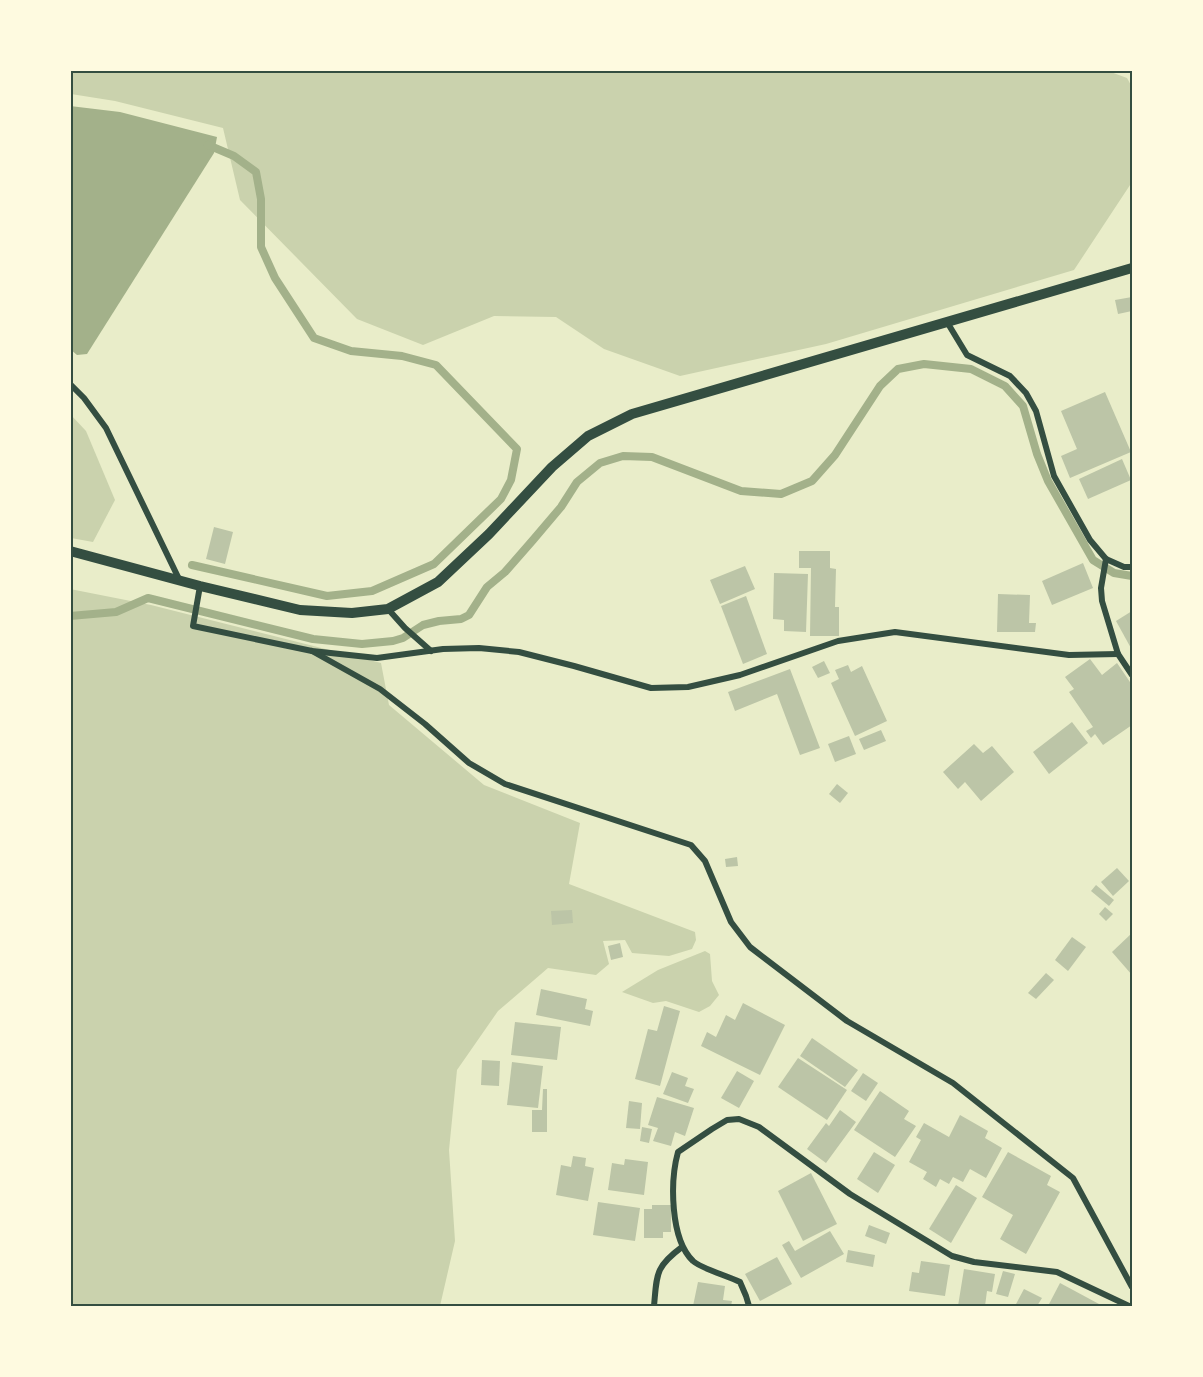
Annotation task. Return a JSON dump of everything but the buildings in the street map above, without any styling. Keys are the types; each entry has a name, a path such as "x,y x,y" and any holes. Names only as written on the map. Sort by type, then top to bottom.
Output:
{"street":[{"path":"70,550 200,586 300,610 352,613 388,609 438,582 489,534 552,467 588,436 632,414 1132,268"},
{"path":"946,321 967,355 1010,376 1026,393 1036,411 1054,476 1090,540 1106,561 1132,567"},
{"path":"70,384 84,398 106,428 179,580"},
{"path":"1106,561 1102,576 1102,601 1118,654 1132,675"},
{"path":"200,586 194,626 312,651 377,658 479,648 519,652 651,688 688,687 740,675 838,641 895,633 1069,655 1118,654"},
{"path":"388,609 431,651"},
{"path":"312,651 380,689 425,724 469,763 505,784 691,845 705,861 731,922 750,947 847,1021 953,1083 1073,1178 1132,1287"},
{"path":"748,1306 740,1282 694,1262 682,1247 675,1218 674,1167 678,1152 727,1120 739,1119 759,1126 850,1194 952,1256 974,1262 1057,1272 1129,1306"},
{"path":"654,1306 656,1279 664,1261 682,1247"}],"shaded area":[{"path":"70,71 1108,71 1127,78 1132,87 1132,182 1074,270 826,344 680,376 604,349 556,317 494,316 423,345 357,319 240,200 223,128 115,101 71,94"},
{"path":"70,106 120,112 217,137 214,153 87,354 77,355 70,349"},
{"path":"70,414 86,431 115,500 93,542 71,538"},
{"path":"70,589 151,605 381,663 389,705 484,785 580,823 569,884 695,932 696,940 692,949 669,956 632,953 625,940 603,941 609,964 596,975 548,968 498,1011 457,1070 449,1150 455,1241 440,1306 71,1306"},
{"path":"705,951 710,954 712,981 719,995 710,1006 699,1012 666,1001 653,1003 622,992 658,970"}],"waterway":[{"path":"192,565 327,596 372,591 434,564 501,499 511,480 517,449 436,365 402,356 351,351 314,338 275,278 261,247 261,199 256,172 234,156 208,145"},
{"path":"70,616 116,612 148,598 313,639 362,644 393,641 403,638 423,625 461,619 469,615 487,587 505,572 533,540 561,507 577,482 600,463 623,456 652,457 741,491 781,494 812,481 835,455 880,386 898,369 924,364 971,369 1005,386 1023,406 1037,454 1048,481 1093,560 1114,573 1132,576"}]}
